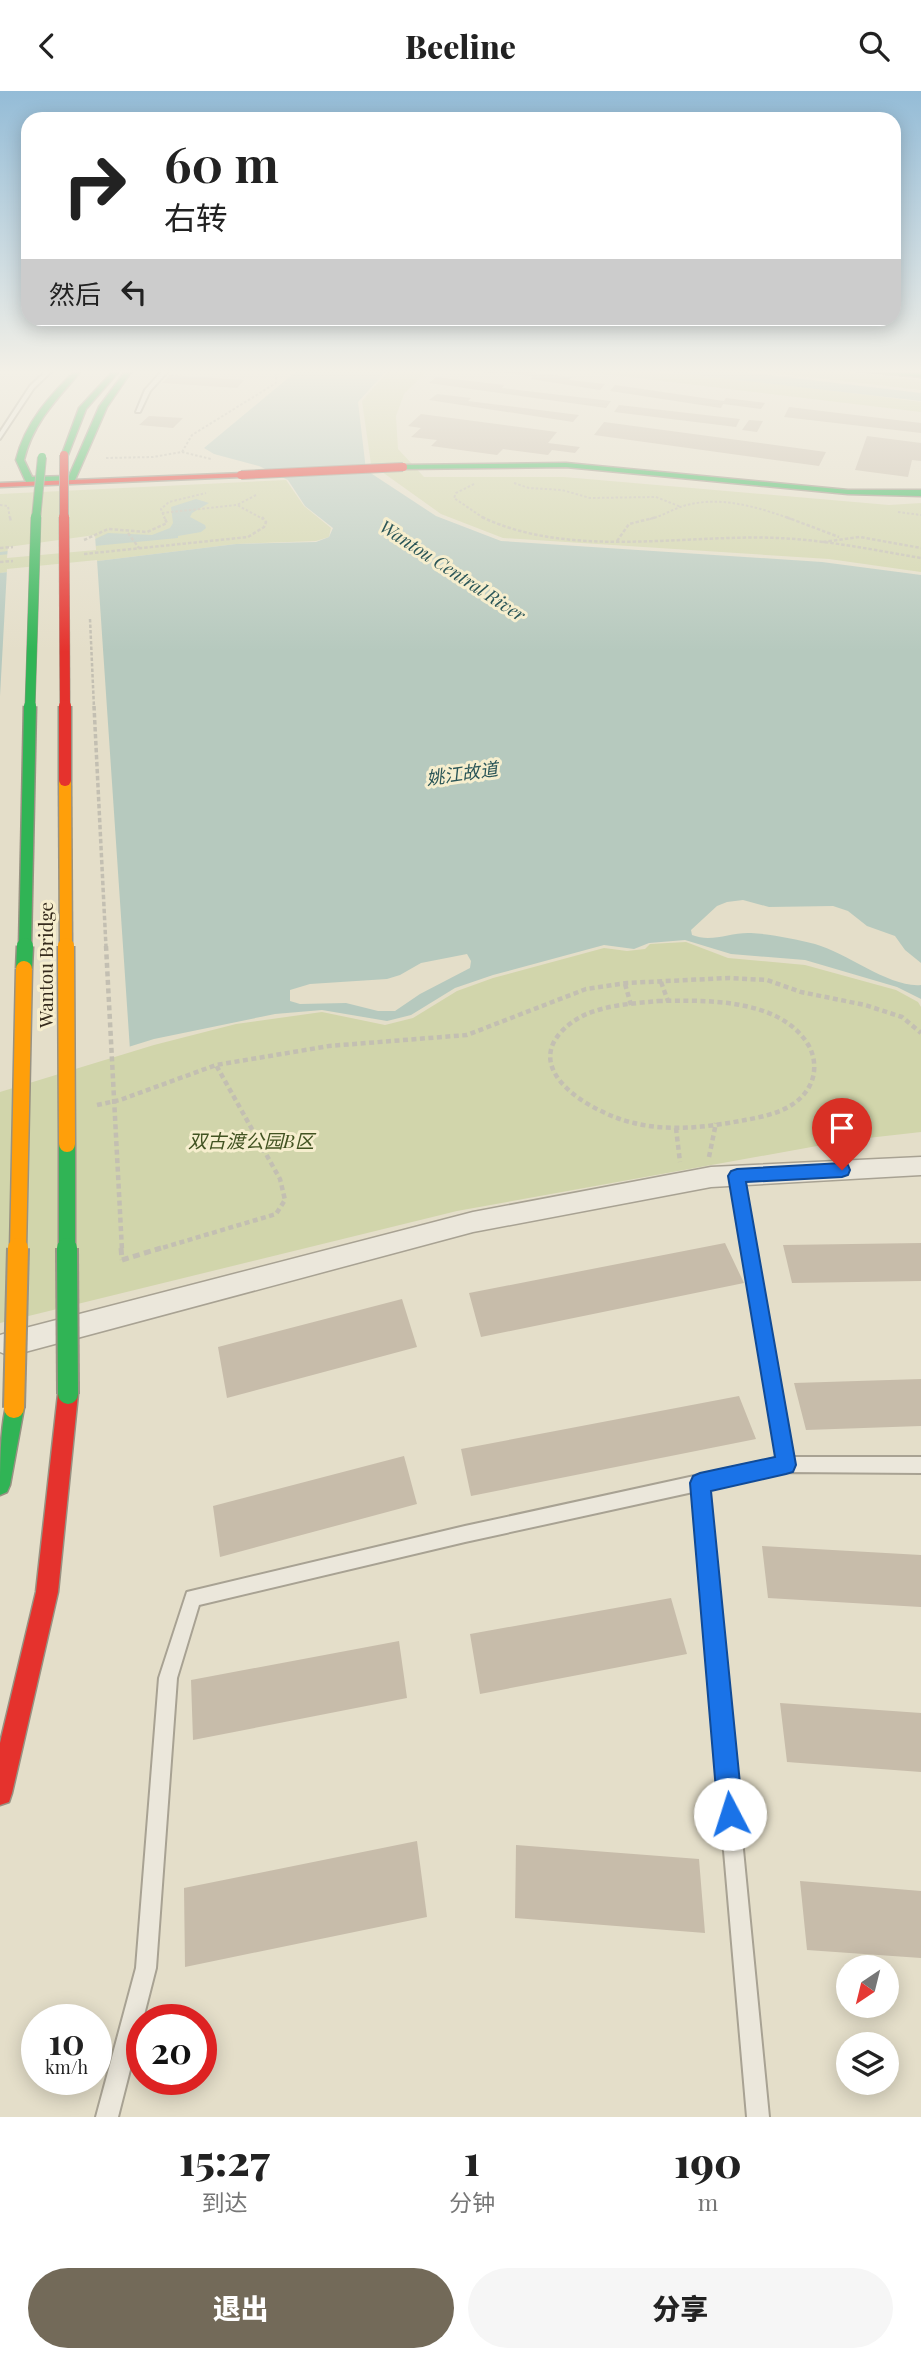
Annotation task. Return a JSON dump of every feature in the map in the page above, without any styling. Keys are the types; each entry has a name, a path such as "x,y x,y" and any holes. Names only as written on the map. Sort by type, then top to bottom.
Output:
{"main road":[{"path":"20,464 29,480 72,478 79,464"},
{"name":"Wantou Bridge","path":"0,1485 14,1408 34,538 43,464"},
{"name":"Wantou Bridge","path":"0,1793 47,1592 68,1394 64,464"},
{"path":"0,485 403,467 566,465 848,492 921,493"}],"street":[{"path":"0,1347 473,1221 694,1181 737,1176 921,1166"}],"lane":[{"path":"737,1176 786,1465"},
{"path":"107,2117 146,1968 168,1678 193,1598 465,1534 786,1465 921,1465"},
{"path":"700,1483 758,2117"}],"path":[{"path":"529,480 512,483 529,488 562,490 590,498 656,497 681,507"},
{"path":"474,484 456,493 454,498 489,520 552,537 615,542 741,537 822,542 921,558"},
{"path":"162,513 237,505 259,492 258,487"},
{"path":"83,540 106,530 128,533 160,529 167,523 162,513 165,504 201,496 209,491"},
{"path":"615,542 625,533 629,524 662,516 681,507 717,502 775,515 839,537"},
{"path":"0,505 8,506 9,509"},
{"path":"83,554 237,539 255,534 264,527 266,522 261,516 237,505"},
{"path":"889,510 921,515"},
{"path":"85,531 87,564"},
{"path":"128,533 139,548"},
{"path":"822,542 839,537 859,536 921,548"},
{"path":"0,548 14,547"},
{"path":"0,562 14,561"},
{"path":"89,606 122,1260 276,1214 285,1200 279,1179 216,1066"},
{"path":"93,1106 120,1100 216,1066 329,1046 467,1035 495,1027 586,989 625,984 729,978 766,980 801,992 865,1005 902,1017 921,1033"},
{"path":"661,982 668,1001"},
{"path":"625,984 631,1005"},
{"path":"668,1001 748,1008 783,1023 810,1044 816,1064 811,1082 801,1098 784,1110 768,1115 676,1128 649,1127 606,1114 580,1100 562,1085 551,1070 550,1054 556,1037 568,1024 594,1012 668,1001"},
{"path":"694,1181 716,1123"},
{"path":"676,1128 694,1181"}],"green space":[{"path":"371,464 412,464 424,477 564,477 889,505 921,503 921,572 829,559 503,538 441,514"},
{"path":"286,480 304,506 331,528 329,537 316,541 236,544 0,573 0,494"},
{"name":"双古渡公园B区","path":"686,942 728,958 805,965 896,990 918,1002 921,1007 921,1132 850,1140 457,1211 0,1323 0,1092 154,1045 236,1024 322,1012 385,1025 413,1018 457,991 493,978 604,948 627,951 645,949 650,944"}],"water":[{"path":"250,464 365,464 366,470 436,516 501,541 822,562 921,575 921,963 905,950 895,936 867,926 848,911 833,906 769,907 743,900 727,902 717,906 691,930 692,935 707,938 751,933 815,944 882,976 921,985 921,999 897,987 805,960 731,954 685,940 649,943 634,949 604,945 455,988 411,1015 387,1021 322,1010 275,1014 154,1039 0,1087 0,573 236,544 316,542 329,537 333,528 305,506 288,480","holes":["467,954 471,961 470,968 420,994 395,1011 378,1011 346,1003 300,1004 290,1001 290,990 310,984 387,979 421,963"]},
{"path":"196,499 209,503 190,517 205,525 206,528 201,532 178,538 0,555 0,552 91,541 108,533 152,535 170,528 173,523 171,507"}],"pier":[{"path":"95,535 96,550 7,558 8,547"},
{"path":"97,560 130,1050 0,1090 0,696 7,569"}],"building":[{"path":"857,464 911,464 908,477 855,470"},
{"path":"725,1243 744,1283 481,1337 469,1293"},
{"path":"921,1243 921,1281 792,1283 783,1245"},
{"path":"402,1299 417,1347 227,1398 218,1347"},
{"path":"921,1379 921,1426 806,1430 794,1383"},
{"path":"739,1396 756,1439 471,1496 461,1449"},
{"path":"404,1456 417,1504 220,1557 213,1506"},
{"path":"762,1546 921,1555 921,1607 768,1598"},
{"path":"671,1598 687,1654 480,1694 470,1634"},
{"path":"399,1641 407,1698 193,1740 191,1680"},
{"path":"780,1703 921,1713 921,1772 787,1762"},
{"path":"417,1841 427,1917 185,1967 184,1888"},
{"path":"516,1845 699,1859 705,1933 515,1918"},
{"path":"800,1881 921,1891 921,1958 807,1950"}],"traffic: fast":[{"path":"22,464 29,480 72,478 78,464"},
{"path":"24,969 34,538 41,464"},
{"path":"403,467 566,465 848,492 921,493"},
{"path":"67,1144 68,1394"},
{"path":"0,1485 14,1408"}],"traffic: jam":[{"path":"64,464 65,780"},
{"path":"241,475 403,467"},
{"path":"0,485 241,475"},
{"path":"0,1793 47,1592 68,1394"}],"traffic: slow":[{"path":"65,780 67,1144"},
{"path":"14,1408 24,969"}],"route":[{"path":"730,1814 700,1483 786,1465 737,1176 842,1170"}],"water label":[{"name":"Wantou Central River","path":"452,571"},
{"name":"姚江故道","path":"462,774"}]}
